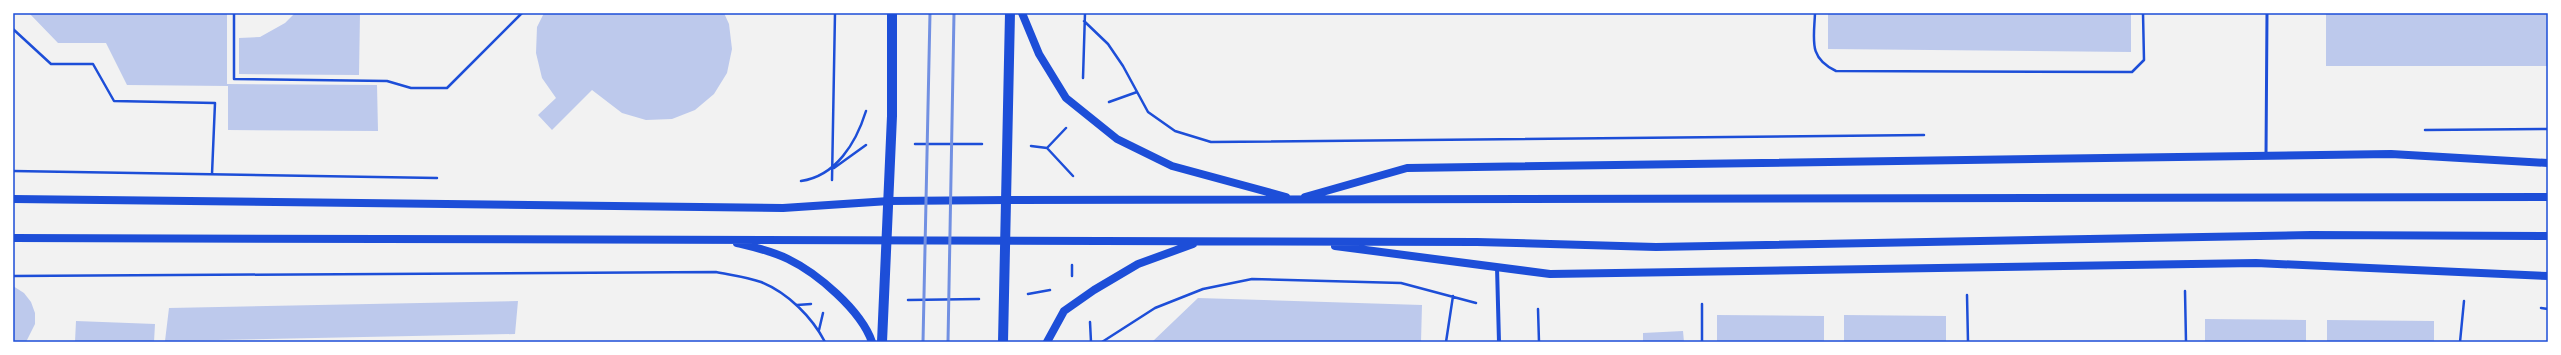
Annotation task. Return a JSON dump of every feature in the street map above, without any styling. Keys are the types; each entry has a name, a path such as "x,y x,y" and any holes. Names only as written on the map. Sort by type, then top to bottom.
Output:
{"main road":[{"path":"882,342 892,116 892,13"},
{"path":"1003,342 1010,13"},
{"path":"1022,13 1039,54 1066,98 1116,139 1172,166 1295,200 1407,168 2391,154 2548,163"},
{"path":"13,199 783,208 889,201 1007,200 2548,197"},
{"path":"13,238 719,239 887,240 1006,243 1477,242 1656,247 2311,235 2548,236"},
{"path":"719,239 788,258 811,272 845,302 872,342"},
{"path":"1047,342 1064,311 1094,290 1138,264 1199,242"},
{"path":"1299,242 1550,274 2256,263 2548,276"}],"street":[{"path":"1497,267 1499,342"}],"lane":[{"path":"2266,156 2267,13"}],"path":[{"path":"234,13 234,79 387,81 411,88 447,88 522,13"},
{"path":"832,169 835,13"},
{"path":"1083,111 1085,13"},
{"path":"1815,13 1814,51 1823,65 1836,71 2132,72 2144,60 2143,13"},
{"path":"1084,20 1108,44 1123,66 1148,112 1175,131 1211,142 1930,135"},
{"path":"13,28 51,64 93,64 114,101 215,103 212,174"},
{"path":"800,181 813,179 832,169 860,130 867,108"},
{"path":"2423,130 2548,129"},
{"path":"13,171 438,178"},
{"path":"13,276 716,272 761,282 792,300 819,330 825,342"},
{"path":"1102,342 1155,308 1203,289 1252,279 1401,283 1453,296 1499,310"},
{"path":"2186,291 2186,342"},
{"path":"1967,295 1968,342"},
{"path":"1446,342 1453,296"},
{"path":"2460,342 2464,301"},
{"path":"1702,304 1702,342"},
{"path":"2541,308 2548,309"},
{"path":"1538,309 1539,342"}],"building":[{"path":"29,13 227,13 227,84 377,85 378,131 228,130 228,86 127,85 106,43 58,43"},
{"path":"295,13 360,13 359,75 239,74 239,38 260,37 285,23"},
{"path":"544,13 724,13 729,24 732,49 727,73 714,94 695,110 672,119 646,120 622,113 592,90 552,130 538,115 556,98 542,78 536,53 537,27"},
{"path":"1828,13 2131,13 2131,52 1828,49"},
{"path":"2326,13 2548,13 2548,66 2326,66"},
{"path":"13,286 24,293 31,302 35,313 35,324 26,342 13,342"},
{"path":"1198,298 1422,305 1421,342 1152,342"},
{"path":"518,301 515,334 165,341 169,308"},
{"path":"1717,315 1824,316 1824,342 1717,342"},
{"path":"1844,315 1946,316 1946,342 1844,342"},
{"path":"2205,319 2306,320 2306,342 2205,342"},
{"path":"2327,320 2434,321 2434,342 2327,342"},
{"path":"76,321 155,324 154,342 75,342"},
{"path":"1683,331 1684,342 1643,342 1643,333"}],"railway":[{"path":"923,342 930,13"},
{"path":"948,342 954,13"}]}
